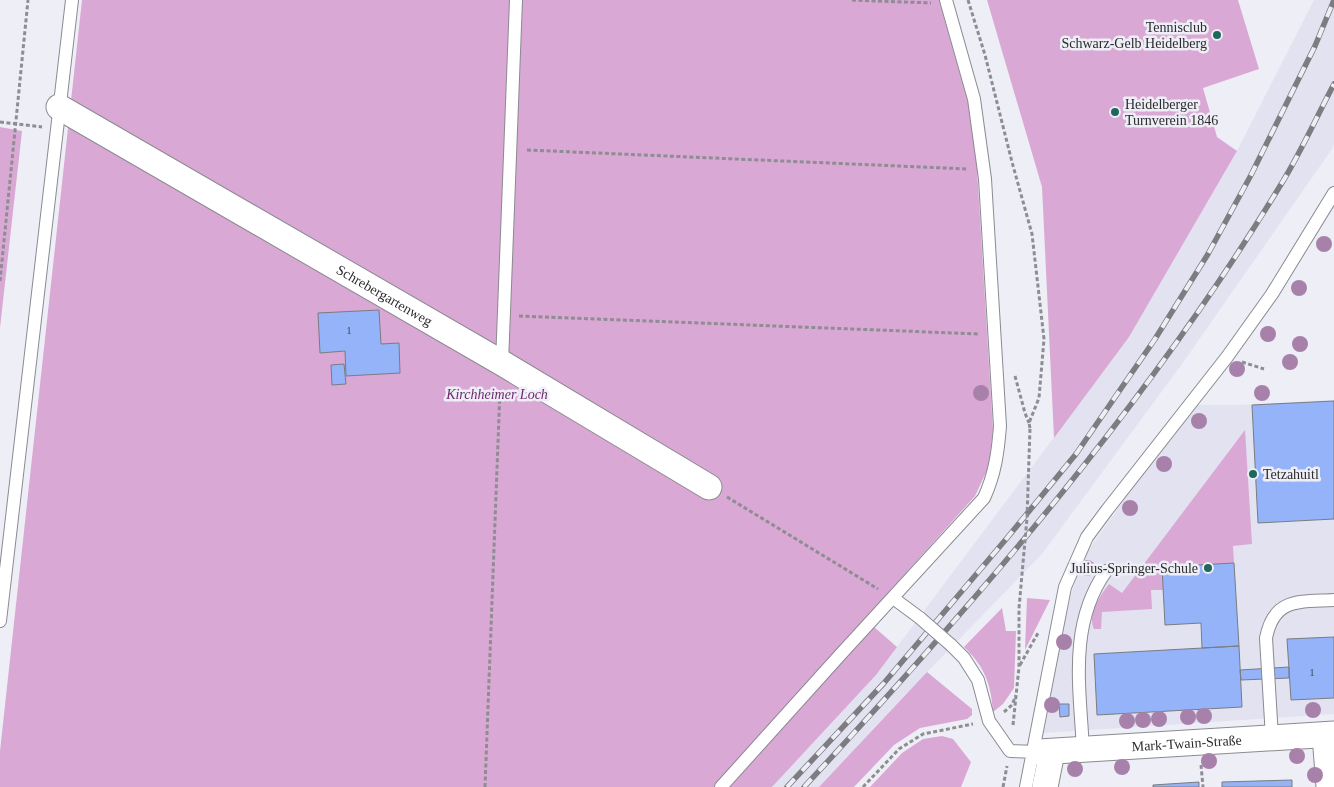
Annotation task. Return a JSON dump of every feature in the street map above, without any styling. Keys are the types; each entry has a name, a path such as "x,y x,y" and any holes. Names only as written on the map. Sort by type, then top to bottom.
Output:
{"street":[{"name":"Schrebergartenweg","path":"58,118 502,363 710,487"},
{"name":"Mark-Twain-Straße","path":"1041,752 1330,734"},
{"path":"1329,787 1330,734"},
{"path":"1041,752 1045,787"}],"lane":[{"path":"0,621 72,0"},
{"path":"502,363 516,0"},
{"path":"721,787 984,498 992,480 998,455 1000,426 984,169 974,99 947,2"},
{"path":"1026,787 1041,752 1065,587 1087,537 1227,357 1272,294 1334,193"},
{"path":"1083,750 1078,652 1083,619 1095,586 1106,571"},
{"path":"893,598 920,618 964,658 978,680 989,721 1010,751 1041,752"},
{"path":"1272,738 1266,638 1268,624 1281,609 1291,603 1334,600"}],"path":[{"path":"0,281 28,0"},
{"path":"852,0 947,2"},
{"path":"968,0 985,55 1032,234 1044,339 1039,398 1029,424 1027,518 1020,608 1018,667 1010,751 1002,787"},
{"path":"0,122 16,124 58,118"},
{"path":"510,149 984,169"},
{"path":"504,315 995,335"},
{"path":"1227,357 1264,369"},
{"path":"485,787 502,363"},
{"path":"710,487 893,598"},
{"path":"863,787 898,749 923,734 989,721"}],"shaded area":[{"path":"1314,0 1334,0 1334,144 1332,149 1182,364 1042,554 901,699 819,787 772,787 876,675 1129,337 1237,151"},
{"name":"Julius-Springer-Schule","path":"1334,400 1334,714 1044,733 1061,638 1073,588 1089,549 1137,482 1197,405"}],"green space":[{"name":"Kirchheimer Loch","path":"82,0 939,0 969,106 977,169 993,430 989,466 975,496 714,787 0,787 0,751"},
{"path":"987,0 1238,0 1259,69 1203,88 1217,137 1237,151 1129,337 1054,438 1042,187"},
{"path":"0,127 22,131 0,328"},
{"path":"1245,430 1252,544 1233,546 1234,563 1162,567 1163,590 1151,590 1152,609 1102,612 1101,629 1094,629 1092,623 1093,611 1109,584 1122,593"},
{"path":"1027,598 1050,600 1025,650"},
{"path":"1002,608 1006,631 1016,631 1014,688 1003,704 993,712 991,693 986,676 964,647"},
{"path":"874,627 897,647 876,675 772,787 729,787"},
{"path":"927,672 972,709 972,715 967,719 920,728 894,745 854,787 819,787"},
{"path":"942,736 953,739 971,762 961,787 870,787 902,753 923,739"}],"building":[{"path":"379,310 381,344 399,343 400,373 346,376 345,351 320,353 318,313"},
{"path":"344,364 346,384 332,385 331,365"},
{"path":"1334,401 1334,519 1258,523 1252,405"},
{"path":"1234,563 1239,646 1202,648 1201,623 1165,625 1162,567"},
{"path":"1334,637 1334,698 1291,700 1287,639"},
{"path":"1239,646 1242,707 1097,715 1094,654"},
{"path":"1289,667 1289,678 1241,680 1240,670"},
{"path":"1059,704 1069,704 1069,716 1060,717"},
{"path":"1292,780 1292,787 1222,787 1222,782"},
{"path":"1199,782 1199,787 1153,787 1153,785"}],"railway":[{"path":"787,787 884,683 1076,454 1155,339 1208,254 1251,175 1315,46 1334,0"},
{"path":"804,787 933,645 996,572 1117,423 1174,346 1228,267 1287,174 1334,84"}],"place":[{"name":"Tennisclub Schwarz-Gelb Heidelberg","path":"1217,35"},
{"name":"Heidelberger Turnverein 1846","path":"1115,112"},
{"name":"Tetzahuitl","path":"1253,474"},
{"name":"Julius-Springer-Schule","path":"1208,568"}]}
